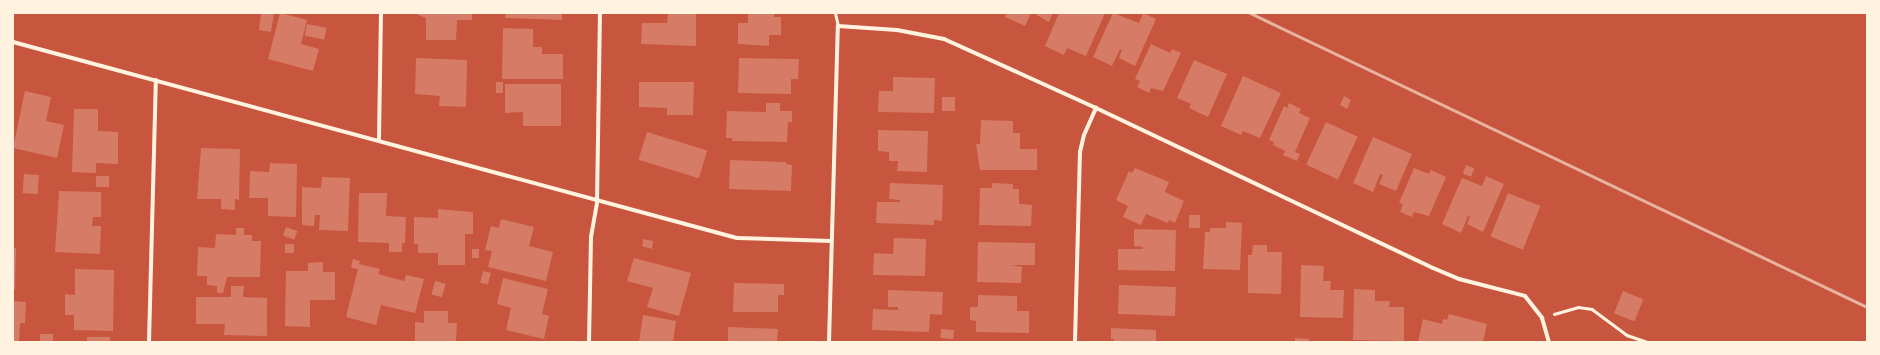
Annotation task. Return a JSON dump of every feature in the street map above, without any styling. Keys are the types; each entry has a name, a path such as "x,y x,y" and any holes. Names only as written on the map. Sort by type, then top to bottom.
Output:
{"street":[{"path":"379,140 381,13"},
{"path":"590,342 592,237 597,202 600,13"},
{"path":"829,342 838,26 897,30 944,39 1096,108 1459,280 1524,296 1542,318 1549,342"},
{"path":"13,42 379,140 597,202 737,238 831,242"},
{"path":"149,342 156,80"},
{"path":"1075,342 1079,166 1084,135 1096,108"}],"lane":[{"path":"835,13 838,26"}],"path":[{"path":"1542,318 1578,307 1592,309 1627,335 1647,342"}],"building":[{"path":"261,13 274,13 271,32 259,30"},
{"path":"280,13 307,20 301,44 319,49 313,71 268,59"},
{"path":"414,13 472,13 472,20 457,20 456,40 426,40 426,18"},
{"path":"506,13 562,13 562,20 505,18"},
{"path":"668,13 696,13 696,46 641,44 642,23 667,23"},
{"path":"748,13 774,13 774,17 781,17 781,35 769,35 769,46 738,44 738,23 748,23"},
{"path":"1007,13 1031,13 1025,26 1005,17"},
{"path":"1033,13 1053,13 1049,22"},
{"path":"1059,13 1105,13 1086,56 1067,48 1064,55 1045,46"},
{"path":"1113,13 1139,23 1143,13 1156,19 1135,66 1119,58 1122,50 1120,49 1112,66 1093,57"},
{"path":"307,24 327,28 324,40 305,36"},
{"path":"503,28 533,29 533,47 542,47 542,54 563,54 563,79 502,79"},
{"path":"1151,44 1170,53 1172,49 1181,53 1163,91 1151,88 1149,93 1137,87 1140,81 1135,79"},
{"path":"416,58 467,60 466,107 439,106 440,96 415,94"},
{"path":"739,58 799,59 798,79 791,79 791,94 738,93"},
{"path":"1194,60 1227,74 1208,117 1189,108 1191,104 1177,98"},
{"path":"1243,76 1281,93 1260,138 1243,131 1241,135 1221,126"},
{"path":"893,77 935,78 934,113 878,112 879,91 893,91"},
{"path":"496,82 503,82 503,93 496,93"},
{"path":"639,82 694,82 693,115 667,115 667,108 639,107"},
{"path":"505,84 561,84 561,126 523,126 523,112 505,113"},
{"path":"25,91 51,97 46,121 64,125 57,158 13,148"},
{"path":"1344,96 1351,100 1347,109 1340,105"},
{"path":"942,97 955,97 955,111 942,111"},
{"path":"766,103 780,103 780,111 792,111 792,122 788,122 787,142 732,141 732,138 726,138 727,111 766,112"},
{"path":"1289,103 1301,109 1299,113 1310,118 1295,152 1300,154 1297,161 1283,155 1285,151 1273,145 1274,142 1269,140 1284,106 1287,108"},
{"path":"74,109 98,109 98,131 118,132 118,164 96,163 96,173 72,172"},
{"path":"981,120 1013,121 1013,133 1020,133 1020,149 1037,149 1037,170 980,170 976,144 980,144"},
{"path":"1326,122 1358,137 1338,179 1306,165"},
{"path":"878,130 928,131 927,172 897,171 898,161 889,161 889,152 878,151"},
{"path":"647,132 707,150 699,178 639,160"},
{"path":"1373,137 1412,154 1396,191 1379,184 1383,175 1380,174 1373,192 1353,183"},
{"path":"201,148 240,149 239,200 235,199 235,210 221,209 221,199 197,199"},
{"path":"730,160 786,162 786,164 792,165 791,191 729,189"},
{"path":"270,163 297,164 296,217 268,216 268,198 249,198 250,171 269,172"},
{"path":"1466,165 1474,168 1471,177 1463,173"},
{"path":"1135,168 1169,182 1165,192 1184,201 1175,223 1169,220 1168,223 1146,214 1141,225 1123,217 1128,206 1116,200 1129,171 1132,173"},
{"path":"1414,168 1429,174 1431,170 1446,177 1429,216 1414,212 1412,217 1400,212 1403,204 1399,203"},
{"path":"24,174 39,175 38,194 23,193"},
{"path":"96,176 109,176 109,187 96,187"},
{"path":"1486,176 1504,184 1483,232 1467,224 1470,217 1468,216 1461,233 1442,224 1462,178 1482,186"},
{"path":"322,177 350,178 348,231 319,230 320,215 315,215 314,226 302,225 302,187 321,188"},
{"path":"890,183 943,185 942,221 934,220 934,225 876,223 877,202 900,202 900,200 889,199"},
{"path":"992,183 1013,184 1013,189 1019,189 1019,204 1032,205 1031,226 979,225 980,188 992,188"},
{"path":"59,191 101,192 101,217 93,217 92,226 101,226 100,254 55,252"},
{"path":"359,193 387,193 386,216 406,217 405,243 402,243 402,252 389,252 389,243 358,242"},
{"path":"1508,193 1540,206 1523,250 1490,237"},
{"path":"438,209 473,212 473,234 465,234 465,265 438,265 438,253 418,253 418,244 414,244 414,217 438,218"},
{"path":"1189,215 1200,215 1200,228 1189,228"},
{"path":"501,219 534,227 529,246 553,252 546,281 488,267 492,251 485,250 491,226 499,228"},
{"path":"1226,222 1242,223 1240,270 1203,269 1205,232 1210,232 1210,228 1226,228"},
{"path":"286,227 297,231 294,240 283,235"},
{"path":"236,228 244,228 244,235 252,235 252,241 261,241 260,277 227,277 223,293 217,293 217,286 207,285 207,276 197,276 198,247 215,248 216,234 236,235"},
{"path":"1134,229 1176,230 1175,271 1118,270 1118,249 1143,249 1143,247 1134,246"},
{"path":"894,238 926,239 925,276 873,275 874,253 893,254"},
{"path":"643,239 653,241 652,249 642,246"},
{"path":"978,242 1035,243 1035,265 1010,265 1022,267 1021,283 977,282"},
{"path":"285,244 294,244 294,253 285,253"},
{"path":"1253,245 1267,245 1267,252 1282,252 1281,294 1248,293 1248,255 1252,255"},
{"path":"13,248 16,248 15,290 13,290"},
{"path":"472,249 479,249 479,258 472,258"},
{"path":"634,258 691,273 679,316 647,307 653,288 627,281"},
{"path":"353,259 360,261 359,264 380,269 378,274 404,281 406,275 424,279 415,313 381,305 376,325 346,317 358,269 351,268"},
{"path":"323,262 323,272 335,272 335,300 310,300 310,327 285,326 286,271 308,271 308,263"},
{"path":"1301,265 1324,266 1323,281 1331,281 1330,290 1344,290 1343,318 1300,317"},
{"path":"75,269 114,270 113,331 74,330 74,315 65,315 65,294 75,295"},
{"path":"483,271 491,273 488,285 480,283"},
{"path":"503,278 548,289 542,314 549,316 544,339 506,330 511,308 497,304"},
{"path":"435,281 446,284 442,297 431,295"},
{"path":"734,283 784,284 784,295 778,295 778,312 733,312"},
{"path":"1119,285 1176,287 1175,316 1118,314"},
{"path":"231,286 244,286 243,297 267,298 267,336 224,335 225,324 196,324 196,297 231,297"},
{"path":"1354,289 1375,290 1375,301 1390,301 1389,307 1404,307 1404,341 1353,340"},
{"path":"888,290 943,292 942,315 930,314 929,332 872,330 873,309 898,310 898,307 888,307"},
{"path":"1623,291 1643,299 1634,321 1614,313"},
{"path":"978,295 1017,296 1017,311 1029,311 1029,333 976,332 976,321 970,320 970,307 978,307"},
{"path":"13,301 26,302 25,323 20,323 19,342 13,342"},
{"path":"424,311 448,311 448,323 457,323 456,342 415,342 415,322 424,323"},
{"path":"1449,314 1487,324 1483,342 1418,342 1423,319 1442,324 1443,319 1447,320"},
{"path":"643,315 676,321 673,342 639,342"},
{"path":"728,327 778,329 777,342 728,342"},
{"path":"1111,328 1156,330 1156,342 1114,342 1114,339 1111,339"},
{"path":"941,329 954,330 953,339 940,338"},
{"path":"40,334 53,334 53,342 40,342"},
{"path":"87,337 110,337 110,342 87,342"},
{"path":"1295,338 1309,339 1309,342 1295,342"}],"railway":[{"path":"1250,13 1867,307"}]}
